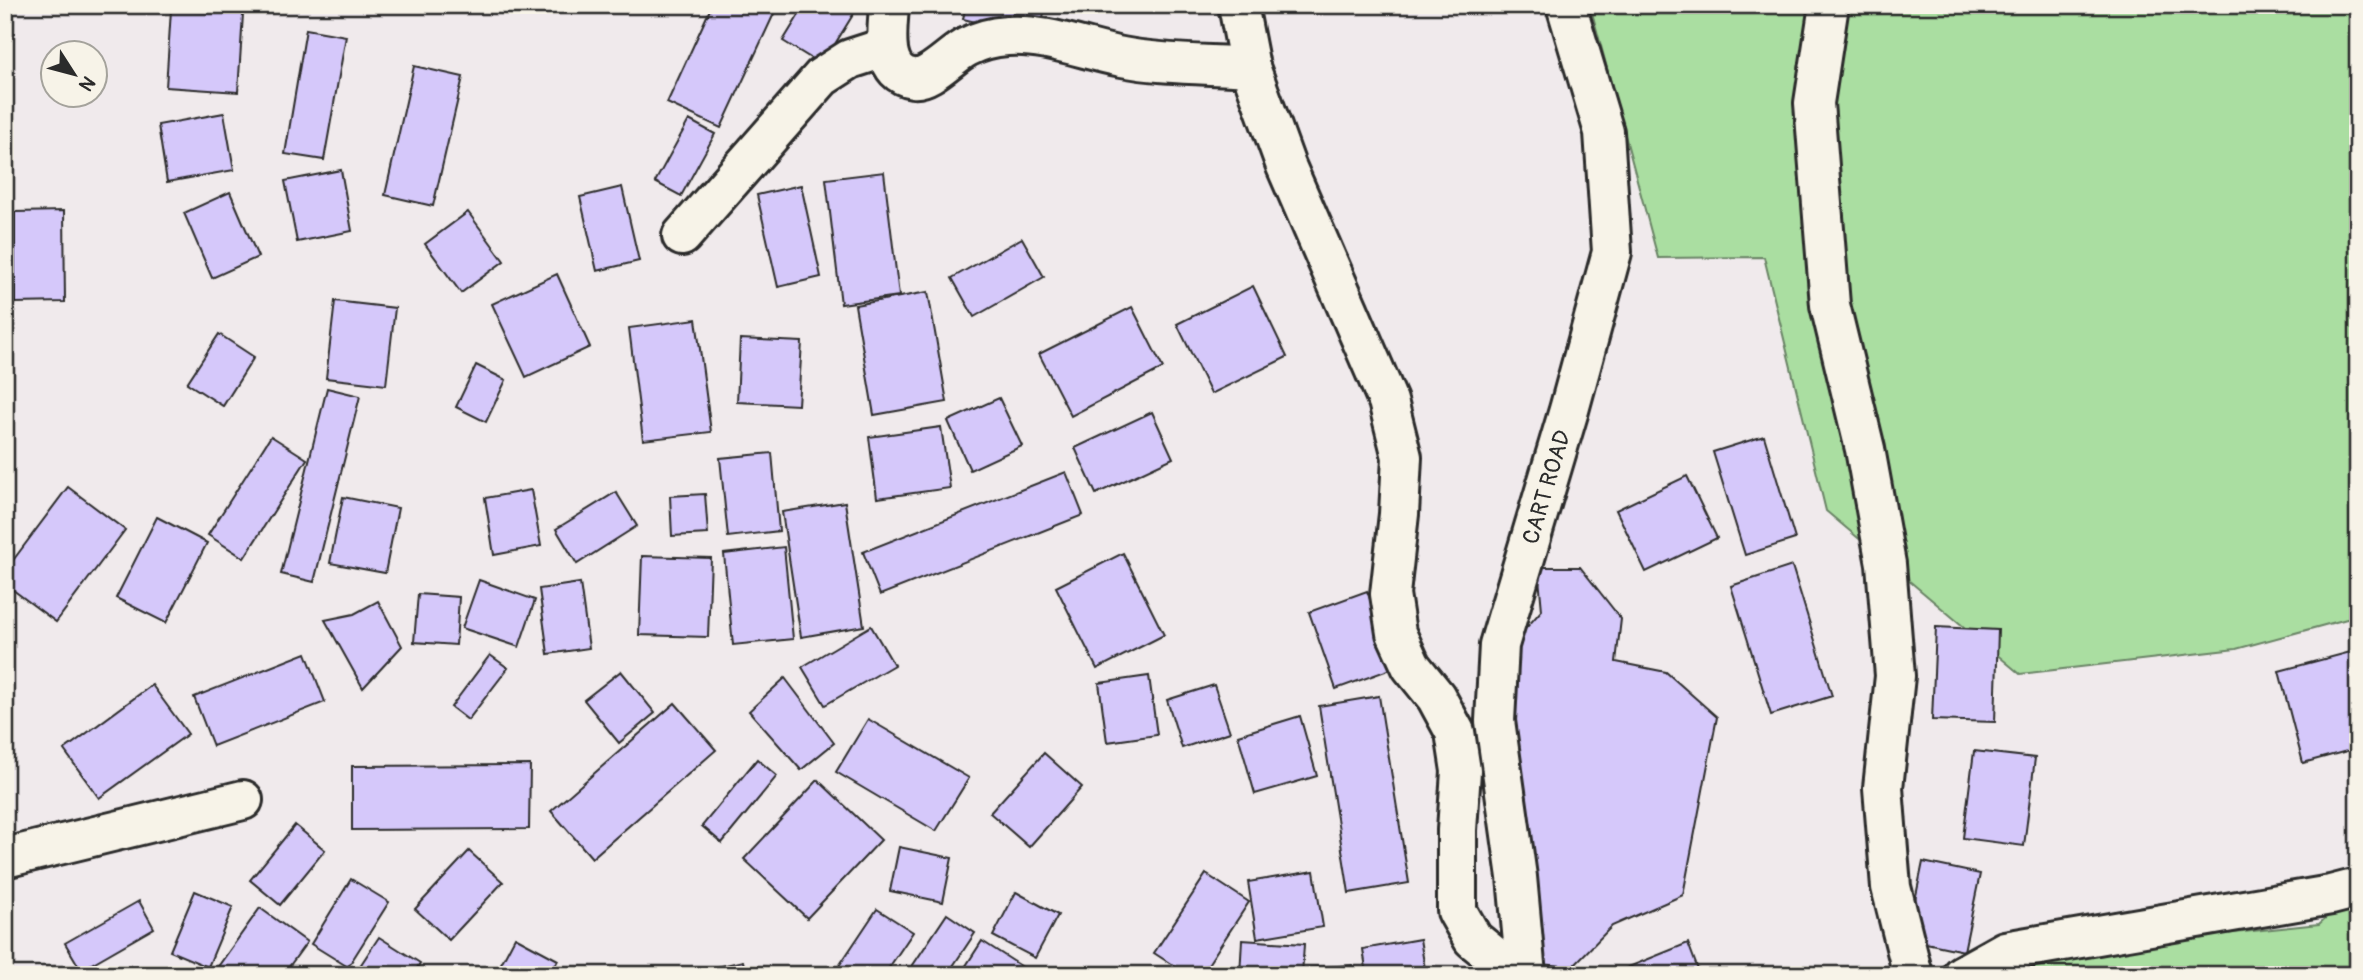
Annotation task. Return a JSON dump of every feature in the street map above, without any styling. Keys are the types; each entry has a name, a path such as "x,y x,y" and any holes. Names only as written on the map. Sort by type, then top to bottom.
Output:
{"street":[{"path":"889,5 887,47 892,63 903,74 914,79 927,76 964,48 986,38 1011,35 1045,39 1125,58 1250,67"},
{"path":"1238,5 1250,67 1286,166 1388,401 1402,457 1390,594 1396,633 1411,666 1436,697 1455,732 1461,771 1457,830 1457,911 1473,939 1495,957 1525,974"},
{"name":"CART ROAD","path":"1525,974 1517,877 1495,721 1499,645 1569,410 1612,252 1604,132 1566,5"},
{"path":"1829,5 1814,103 1830,305 1865,449 1886,564 1895,676 1883,788 1891,887 1913,975"},
{"path":"682,236 822,77 850,59 887,47"},
{"path":"5,858 243,800"},
{"path":"1962,975 2005,951 2331,895 2358,888"}],"green space":[{"path":"1590,5 2358,5 2358,616 2236,649 2020,674 1826,511 1764,257 1658,258"},
{"path":"2358,888 2358,975 2031,975 2042,953 2319,924"}],"building":[{"path":"712,5 778,5 721,128 667,103"},
{"path":"805,5 859,5 822,65 783,41"},
{"path":"966,5 1046,5 1038,37 963,19"},
{"path":"171,10 243,14 238,92 166,87"},
{"path":"306,29 346,36 324,160 285,154"},
{"path":"414,66 463,77 433,206 385,195"},
{"path":"224,113 234,170 167,182 158,125"},
{"path":"689,120 715,134 681,196 655,182"},
{"path":"341,170 352,231 297,242 285,181"},
{"path":"884,172 899,296 841,304 826,179"},
{"path":"801,185 821,277 778,287 757,195"},
{"path":"622,187 639,261 597,271 580,197"},
{"path":"230,192 258,257 212,278 184,213"},
{"path":"64,211 65,302 15,303 15,212"},
{"path":"468,212 504,261 461,293 425,244"},
{"path":"1022,238 1044,277 974,317 952,278"},
{"path":"557,274 590,347 526,377 492,304"},
{"path":"1253,286 1287,357 1211,394 1177,324"},
{"path":"928,292 947,402 874,415 855,305"},
{"path":"335,301 395,308 386,385 326,378"},
{"path":"1132,307 1163,368 1071,416 1039,354"},
{"path":"696,319 711,432 643,440 629,328"},
{"path":"219,334 254,357 223,406 187,383"},
{"path":"740,339 802,342 798,405 737,402"},
{"path":"476,365 506,380 486,422 456,407"},
{"path":"327,388 360,396 314,582 281,574"},
{"path":"999,398 1022,446 970,470 948,421"},
{"path":"1152,412 1173,458 1096,494 1075,448"},
{"path":"941,427 950,488 877,498 869,437"},
{"path":"271,436 307,459 244,558 208,535"},
{"path":"1764,436 1795,539 1745,555 1713,452"},
{"path":"772,453 779,531 728,537 720,458"},
{"path":"1066,472 1083,515 880,595 863,552"},
{"path":"1687,476 1717,538 1646,572 1616,510"},
{"path":"68,487 125,530 56,622 5,584 5,571"},
{"path":"531,490 541,546 494,555 485,498"},
{"path":"616,492 637,526 577,564 556,529"},
{"path":"705,494 708,534 672,536 670,496"},
{"path":"343,497 398,508 385,573 330,563"},
{"path":"845,502 864,626 801,637 782,512"},
{"path":"157,517 207,543 166,623 116,598"},
{"path":"784,547 793,639 733,645 724,554"},
{"path":"1123,553 1164,635 1097,669 1056,587"},
{"path":"642,556 711,558 708,637 639,635"},
{"path":"1792,566 1832,696 1771,715 1731,586"},
{"path":"1538,567 1580,567 1621,619 1616,662 1666,672 1717,717 1683,895 1612,926 1572,967 1540,964 1505,652 1542,610"},
{"path":"479,580 535,600 519,647 462,628"},
{"path":"580,583 589,648 548,654 539,589"},
{"path":"1367,591 1394,668 1336,689 1309,612"},
{"path":"418,594 459,597 456,645 414,642"},
{"path":"378,601 402,646 363,688 325,620 354,614"},
{"path":"871,626 894,665 825,705 802,667"},
{"path":"1936,627 1998,630 1995,722 1932,720"},
{"path":"2358,650 2358,748 2303,763 2279,671"},
{"path":"306,653 325,702 213,746 194,697"},
{"path":"490,655 508,668 468,720 451,707"},
{"path":"621,671 655,713 619,743 584,700"},
{"path":"1149,676 1157,735 1107,742 1099,683"},
{"path":"785,678 834,743 801,770 749,711"},
{"path":"152,685 188,734 99,798 64,750"},
{"path":"1214,685 1230,732 1182,748 1167,700"},
{"path":"1379,696 1409,883 1349,893 1319,706"},
{"path":"675,703 716,750 592,858 551,811"},
{"path":"1300,716 1317,776 1255,794 1238,735"},
{"path":"868,719 969,778 936,831 836,772"},
{"path":"1974,751 2035,758 2024,846 1963,838"},
{"path":"1044,753 1082,787 1029,847 990,813"},
{"path":"757,759 777,776 722,843 702,826"},
{"path":"530,765 529,829 352,830 352,766"},
{"path":"818,780 881,840 807,918 744,859"},
{"path":"295,825 325,850 280,905 250,880"},
{"path":"899,847 952,858 943,902 890,891"},
{"path":"469,851 503,882 449,940 415,909"},
{"path":"1923,862 1980,874 1964,951 1907,939"},
{"path":"1314,871 1323,927 1257,938 1248,882"},
{"path":"1206,874 1249,902 1201,975 1188,975 1154,953"},
{"path":"351,879 389,902 348,967 311,944"},
{"path":"195,891 233,907 208,967 170,951"},
{"path":"1016,892 1058,915 1035,958 993,936"},
{"path":"139,901 154,928 81,970 65,943"},
{"path":"260,908 307,942 283,975 212,975"},
{"path":"877,909 913,932 884,975 833,975"},
{"path":"947,914 975,933 947,975 922,975 911,968"},
{"path":"379,937 420,963 413,975 354,975"},
{"path":"515,937 558,960 550,975 495,975"},
{"path":"1420,939 1426,975 1367,975 1363,949"},
{"path":"1242,940 1304,944 1302,975 1240,975"},
{"path":"982,941 1024,968 1020,975 960,975"},
{"path":"1688,943 1700,975 1609,975"},
{"path":"743,961 746,975 683,975"},
{"path":"1352,965 1353,975 1309,975 1309,968"}]}
